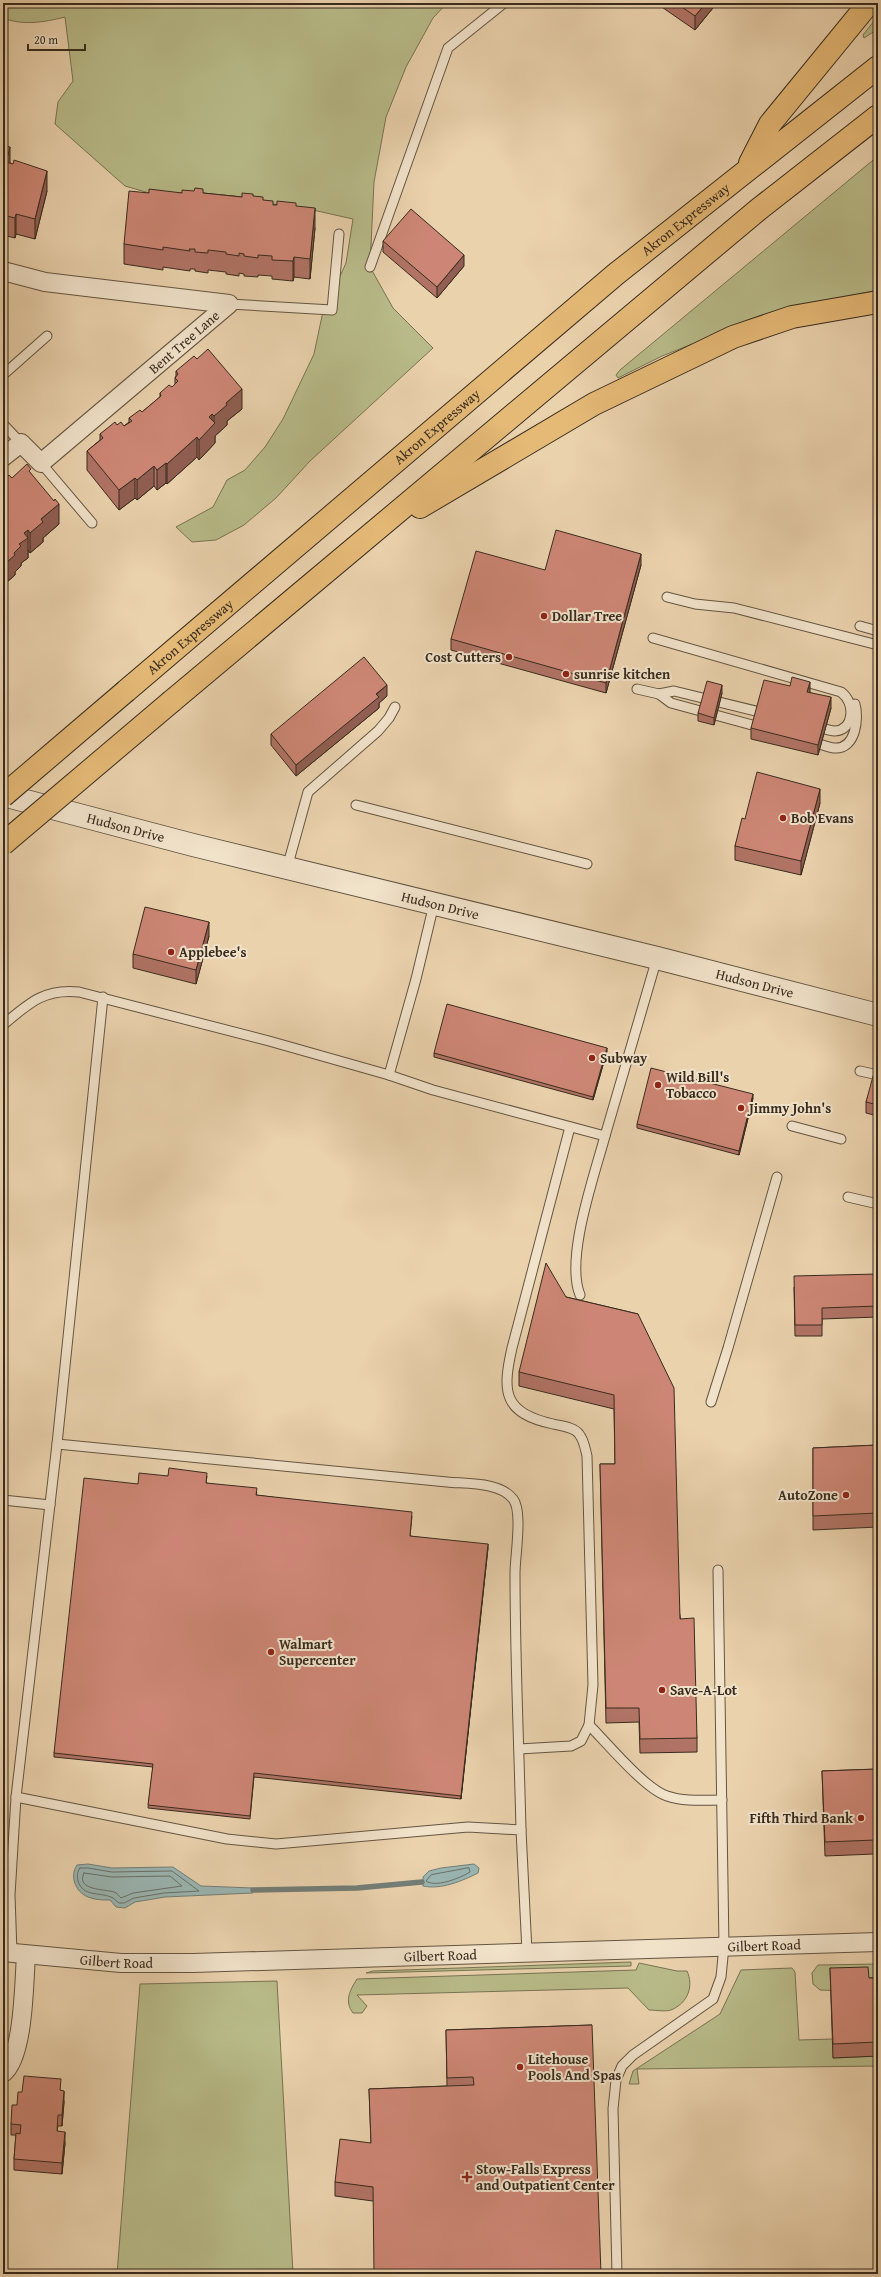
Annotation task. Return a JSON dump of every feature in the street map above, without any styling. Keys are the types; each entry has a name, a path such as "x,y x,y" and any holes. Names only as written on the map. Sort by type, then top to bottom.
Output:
{"highway":[{"path":"746,170 770,124 869,3"},
{"name":"Akron Expressway","path":"3,796 616,274 878,67"},
{"path":"3,844 753,214 878,116"},
{"path":"358,545 594,404 677,362 733,337 792,316 878,302"}],"street":[{"name":"Bent Tree Lane","path":"3,271 45,282 229,304"},
{"name":"Bent Tree Lane","path":"41,464 229,304"},
{"path":"3,457 21,443 41,464"},
{"name":"Hudson Drive","path":"3,796 287,868 656,958 878,1015"},
{"name":"Gilbert Road","path":"14,1954 114,1963 152,1963 878,1942"},
{"path":"3,2073 14,2059 18,2043 14,1954"}],"lane":[{"path":"370,267 448,48 504,3"},
{"path":"229,304 332,310 339,234"},
{"path":"3,375 47,336"},
{"path":"3,424 21,443"},
{"path":"41,464 92,523"},
{"path":"667,597 696,604 734,608 878,645"},
{"path":"860,626 878,631"},
{"path":"653,638 841,692 854,702 857,713 855,730 848,744 836,748 799,738"},
{"path":"637,689 659,694 671,703 770,730"},
{"path":"659,694 674,691 774,716"},
{"path":"805,723 836,731 843,728 849,722 852,707 848,697"},
{"path":"287,868 308,792 378,731 396,707"},
{"path":"356,804 587,864"},
{"path":"389,1075 434,904"},
{"path":"580,1295 575,1282 576,1246 605,1136 656,958"},
{"path":"3,1025 28,1004 47,993 68,991 103,996 389,1075 433,1090 605,1136"},
{"path":"14,1954 8,1855 57,1444 103,996"},
{"path":"860,1071 878,1075"},
{"path":"792,1126 841,1139"},
{"path":"519,1748 571,1746 581,1741 589,1725 593,1669 587,1456 584,1442 578,1432 564,1426 543,1422 516,1409 506,1389 507,1372 512,1348 570,1127"},
{"path":"710,1402 728,1348 777,1177"},
{"path":"848,1197 878,1204"},
{"path":"57,1444 489,1487 505,1491 514,1500 518,1512 515,1573 519,1748 528,1952"},
{"path":"3,1500 50,1506"},
{"path":"617,2274 613,2109 616,2080 622,2066 633,2055 712,1999 721,1978 724,1946 718,1570"},
{"path":"589,1725 653,1789 667,1796 686,1799 722,1800"},
{"path":"16,1797 228,1839 276,1844 468,1827 522,1830"}],"green space":[{"path":"3,3 447,3 433,18 406,67 386,117 374,182 370,267 393,308 433,348 310,461 276,498 244,525 216,540 192,542 176,527 213,507 227,480 245,470 265,447 283,419 314,354 322,316 346,263 353,219 304,208 222,197 163,197 125,186 55,124 58,102 73,81 65,17 26,23 18,22 3,18"},
{"path":"878,16 878,29 864,38 863,35"},
{"path":"878,156 878,290 773,312 662,356 618,378 616,375 620,370"},
{"path":"631,1962 631,1966 366,1973 373,1971"},
{"path":"639,1963 677,1971 687,1971 690,1982 688,1994 682,2003 669,2011 649,2010 628,1988 357,1995 367,2006 362,2013 353,2013 350,2009 348,2000 350,1991 357,1979 636,1970"},
{"path":"878,1964 878,1992 820,1990 813,1984 812,1973 818,1965"},
{"path":"792,1968 795,1972 799,2040 833,2039 833,2058 878,2056 878,2066 637,2069 639,2084 629,2084 633,2071 720,2014 741,1970"},
{"path":"277,1981 293,2274 117,2274 140,1984"}],"water":[{"path":"88,1864 112,1868 173,1867 201,1886 253,1888 253,1893 165,1897 135,1902 125,1908 116,1907 110,1900 98,1900 91,1898 81,1893 78,1889 74,1880 77,1865"},
{"path":"474,1864 479,1868 478,1873 465,1879 444,1886 423,1886 423,1877 429,1871"}],"building":[{"path":"676,3 706,3 695,16"},
{"path":"3,145 10,147 6,162 13,164 14,160 47,171 35,219 16,214 15,218 3,215"},
{"path":"195,188 203,189 203,193 242,197 242,193 253,194 253,196 263,197 263,200 273,201 273,205 277,205 277,201 296,203 296,206 315,208 310,259 294,257 293,261 272,260 272,256 258,255 258,258 244,256 244,254 239,253 239,256 226,254 226,252 208,250 208,253 195,252 195,249 189,249 190,251 163,247 163,250 124,244 129,191 149,193 149,189 182,193 182,190 194,191"},
{"path":"411,209 464,255 437,287 383,241"},
{"path":"208,349 242,389 226,403 227,405 214,416 212,414 209,417 215,423 199,440 197,437 167,464 166,463 157,470 154,466 137,480 135,478 119,490 87,451 103,438 100,434 115,422 117,425 121,422 124,426 132,421 129,418 140,410 142,412 161,396 160,393 169,385 172,387 178,381 175,378 178,374 176,371 194,356 197,359"},
{"path":"27,464 31,469 29,471 54,501 55,499 59,504 41,519 43,522 30,533 28,530 24,533 28,538 19,544 21,546 14,553 15,555 7,562 3,558 3,480 9,475 12,478"},
{"name":"Dollar Tree","path":"556,530 641,554 606,683 451,639 476,551 545,570"},
{"path":"364,657 387,685 376,694 379,697 296,765 271,734"},
{"path":"792,677 810,682 807,692 831,697 818,745 751,728 764,680 790,686"},
{"path":"707,681 722,685 714,718 698,713"},
{"name":"Bob Evans","path":"757,772 820,789 801,861 735,846 742,818 745,819"},
{"name":"Applebee's","path":"145,907 209,922 196,970 133,954"},
{"path":"447,1004 607,1048 593,1097 434,1053"},
{"path":"651,1068 753,1094 739,1151 637,1124"},
{"path":"875,1069 878,1070 878,1105 866,1102"},
{"path":"546,1263 566,1297 638,1314 674,1388 680,1619 694,1618 697,1738 640,1739 639,1708 606,1708 600,1464 615,1464 614,1395 519,1372"},
{"path":"878,1274 878,1306 822,1308 822,1325 795,1325 794,1276"},
{"path":"878,1367 878,1420 877,1420 876,1368"},
{"name":"AutoZone","path":"878,1445 878,1513 813,1516 813,1448"},
{"name":"Walmart Supercenter","path":"169,1468 207,1473 206,1483 257,1488 256,1495 412,1512 410,1536 488,1544 461,1796 254,1773 250,1816 148,1805 153,1764 54,1753 84,1478 138,1484 139,1473 168,1476"},
{"path":"878,1769 878,1874 876,1874 875,1840 825,1842 822,1771"},
{"path":"868,1967 869,1978 878,1978 878,2042 833,2044 830,1968"},
{"path":"3,2019 6,2019 5,2029 3,2029"},
{"name":"Stow-Falls Express and Outpatient Center","path":"592,2025 601,2274 374,2274 373,2187 335,2182 340,2139 371,2143 369,2089 474,2085 473,2077 447,2078 446,2030"},
{"path":"24,2076 61,2079 60,2090 64,2091 62,2115 58,2115 57,2131 65,2132 62,2163 14,2159 16,2133 20,2134 21,2125 11,2124 12,2105 17,2105 18,2092 22,2092"}],"waterway":[{"path":"253,1890 357,1888 422,1882"}],"place":[{"name":"Dollar Tree","path":"544,616"},
{"name":"Cost Cutters","path":"509,657"},
{"name":"sunrise kitchen","path":"566,674"},
{"name":"Bob Evans","path":"783,818"},
{"name":"Applebee's","path":"171,952"},
{"name":"Subway","path":"592,1058"},
{"name":"Wild Bill's Tobacco","path":"658,1085"},
{"name":"Jimmy John's","path":"741,1108"},
{"name":"AutoZone","path":"846,1495"},
{"name":"Walmart Supercenter","path":"271,1652"},
{"name":"Save-A-Lot","path":"662,1690"},
{"name":"Fifth Third Bank","path":"861,1818"},
{"name":"Litehouse Pools And Spas","path":"520,2067"},
{"name":"Stow-Falls Express and Outpatient Center","path":"467,2177"}]}
